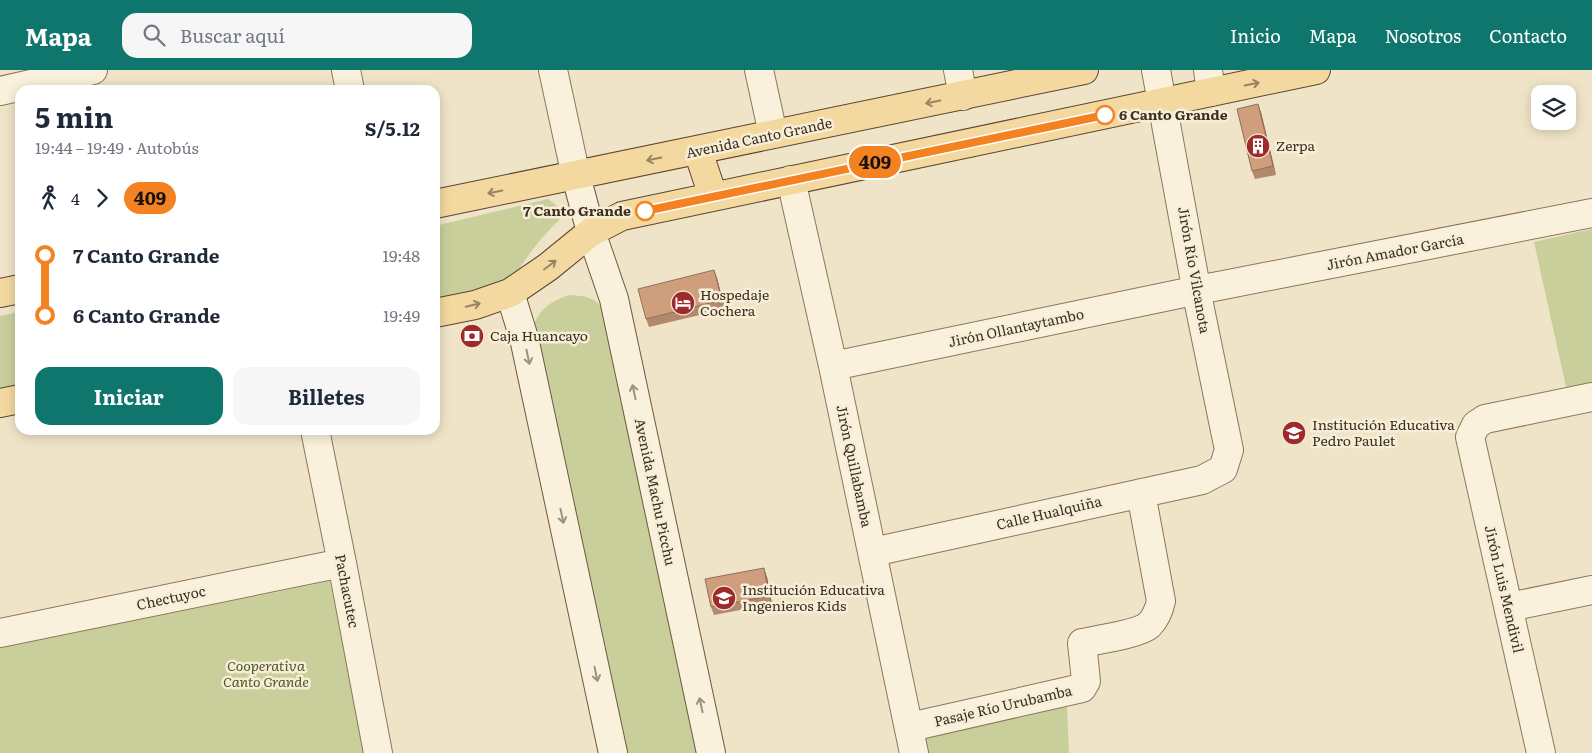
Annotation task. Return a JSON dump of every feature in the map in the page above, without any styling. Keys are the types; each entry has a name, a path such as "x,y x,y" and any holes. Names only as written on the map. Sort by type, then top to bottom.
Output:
{"main road":[{"name":"Avenida Canto Grande","path":"440,203 773,134 961,83 1084,70"},
{"path":"440,312 475,305 510,293 548,267 591,232 622,216 1163,102 1209,81 1316,70"},
{"path":"698,151 713,196"},
{"path":"0,293 15,290"},
{"path":"0,403 15,399"}],"street":[{"path":"27,85 93,70"},
{"path":"346,70 349,85"},
{"name":"Avenida Machu Picchu","path":"553,70 576,176 591,232 614,299 711,753"},
{"path":"759,70 773,134"},
{"name":"Jirón Río Vilcanota","path":"1156,70 1229,450 1223,468"},
{"path":"0,91 15,88"},
{"name":"Jirón Quillabamba","path":"791,180 873,552 911,746"},
{"name":"Jirón Amador García","path":"1198,290 1592,213"},
{"name":"Jirón Ollantaytambo","path":"833,366 1198,290"},
{"path":"510,293 524,338 613,753"},
{"name":"Jirón Luis Mendivil","path":"1541,753 1470,437 1476,425 1485,419 1592,397"},
{"name":"Pachacutec","path":"316,435 378,753"},
{"name":"Calle Hualquiña","path":"873,552 1202,480 1223,468"},
{"name":"Pasaje Río Urubamba","path":"911,746 1082,688 1086,681 1082,643 1138,631 1148,626 1157,615 1161,600 1140,493"},
{"name":"Chectuyoc","path":"0,633 342,563"},
{"path":"1509,607 1592,590"}],"green space":[{"path":"548,199 557,206 560,219 534,248 513,280 440,302 440,225"},
{"path":"1592,229 1592,382 1566,387 1534,242"},
{"path":"569,295 590,298 598,303 606,312 701,753 622,753 531,333 537,318 544,308"},
{"path":"15,313 15,392 0,396 0,316"},
{"name":"Cooperativa Canto Grande","path":"330,581 364,753 0,753 0,648"},
{"path":"1067,705 1069,753 928,753 924,731"}],"building":[{"name":"Zerpa","path":"1258,104 1273,166 1252,171 1237,109"},
{"name":"Hospedaje Cochera","path":"714,270 722,300 646,319 638,289"},
{"path":"764,568 769,596 711,607 705,579"}],"bus line":[{"name":"409","path":"645,211 1105,115"}],"place":[{"name":"6 Canto Grande","path":"1105,115"},
{"name":"Zerpa","path":"1258,146"},
{"name":"7 Canto Grande","path":"645,211"},
{"name":"Hospedaje Cochera","path":"683,303"},
{"name":"Caja Huancayo","path":"472,336"},
{"name":"Institución Educativa Pedro Paulet","path":"1294,433"},
{"name":"Institución Educativa Ingenieros Kids","path":"724,598"}]}
